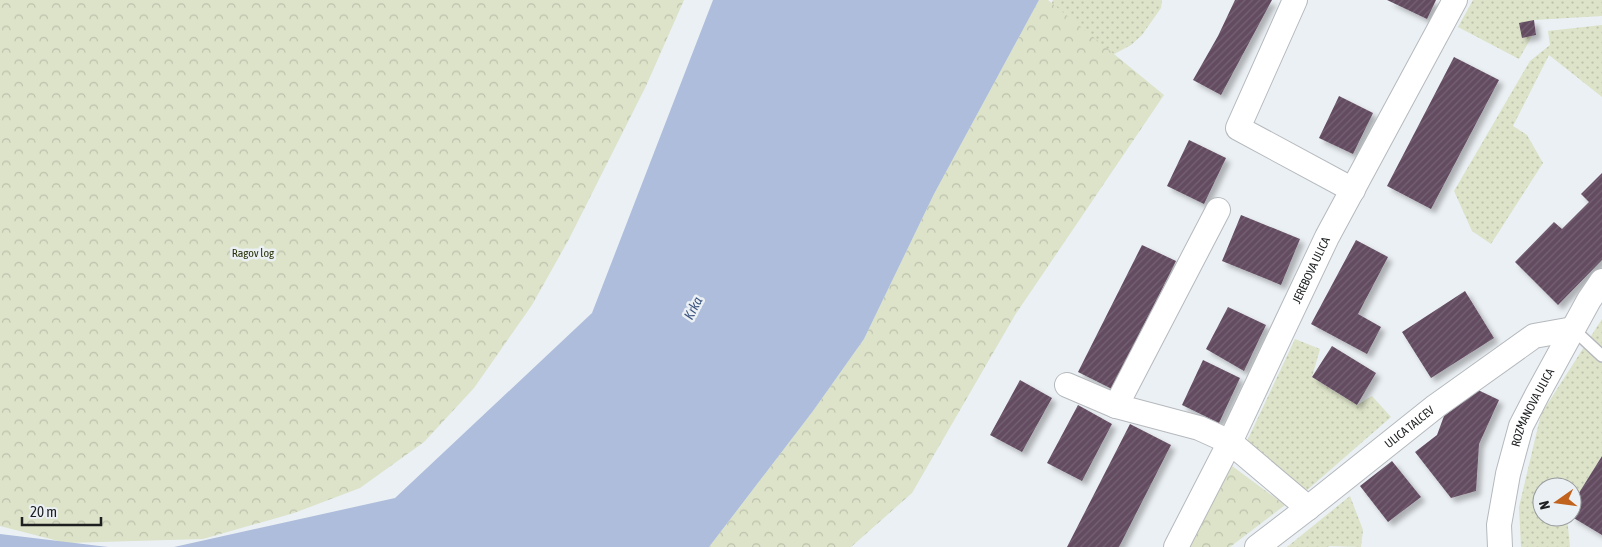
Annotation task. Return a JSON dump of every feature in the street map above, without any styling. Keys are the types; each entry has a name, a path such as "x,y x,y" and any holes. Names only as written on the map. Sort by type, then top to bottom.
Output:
{"street":[{"path":"1295,0 1238,128 1352,190"},
{"name":"JEREBOVA ULICA","path":"1176,547 1230,442 1327,237 1454,3"},
{"path":"1116,406 1218,210"},
{"name":"ROZMANOVA ULICA","path":"1500,547 1499,525 1508,474 1522,426 1589,300 1602,281"},
{"name":"ULICA TALCEV","path":"1257,547 1436,406 1534,336 1573,329"},
{"path":"1067,385 1116,406 1199,428 1230,442 1308,508"}],"lane":[{"path":"1573,329 1602,356"}],"green space":[{"name":"Ragov log","path":"0,0 684,0 646,86 569,239 532,305 474,388 424,442 360,488 294,513 203,539 66,543 0,526"},
{"path":"1039,0 1048,0 1164,95 1015,315 912,493 851,547 709,547 813,411 864,339 934,194"},
{"path":"1053,0 1162,0 1161,8 1142,35 1131,45 1073,76 1044,21"},
{"path":"1473,0 1602,0 1602,16 1534,20 1532,36 1519,59 1458,27"},
{"path":"1602,25 1602,97 1549,55 1513,126 1527,135 1543,163 1491,244 1472,231 1454,191 1530,61 1550,45 1548,31"},
{"path":"1602,319 1602,456 1582,488 1582,477 1532,477 1532,527 1568,527 1570,547 1521,547 1519,507 1541,414"},
{"path":"1295,339 1320,349 1312,377 1357,405 1372,396 1391,417 1306,491 1247,441"},
{"path":"1232,466 1285,505 1230,547 1189,547"},
{"path":"1350,496 1363,530 1361,547 1287,547"}],"water":[{"name":"Krka","path":"713,0 1039,0 934,194 864,339 813,411 709,547 174,547 395,498 592,313"},
{"path":"0,534 108,547 0,547"}],"building":[{"path":"1235,0 1272,0 1221,95 1193,80 1218,36"},
{"path":"1387,0 1436,0 1427,19"},
{"path":"1534,20 1536,35 1522,38 1519,23"},
{"path":"1454,57 1499,80 1431,209 1387,186"},
{"path":"1339,96 1373,113 1353,154 1319,138"},
{"path":"1189,140 1226,158 1204,204 1167,186"},
{"path":"1602,173 1602,260 1558,305 1515,262 1554,222 1562,229 1589,202 1581,194"},
{"path":"1241,215 1300,239 1281,285 1222,261"},
{"path":"1356,240 1388,257 1358,314 1381,327 1367,354 1311,324"},
{"path":"1142,245 1176,261 1112,389 1078,372"},
{"path":"1465,291 1494,338 1431,378 1402,332"},
{"path":"1228,307 1266,325 1244,371 1206,349"},
{"path":"1332,346 1376,373 1357,405 1312,377"},
{"path":"1203,360 1240,378 1219,423 1182,405"},
{"path":"1020,380 1052,398 1022,452 990,435"},
{"path":"1478,390 1499,400 1479,444 1476,491 1451,498 1415,452 1437,435 1444,416"},
{"path":"1078,405 1112,424 1082,481 1047,463"},
{"path":"1130,424 1171,445 1119,547 1067,547"},
{"path":"1602,456 1602,535 1582,523 1582,488"},
{"path":"1392,461 1421,497 1388,522 1360,486"}]}
